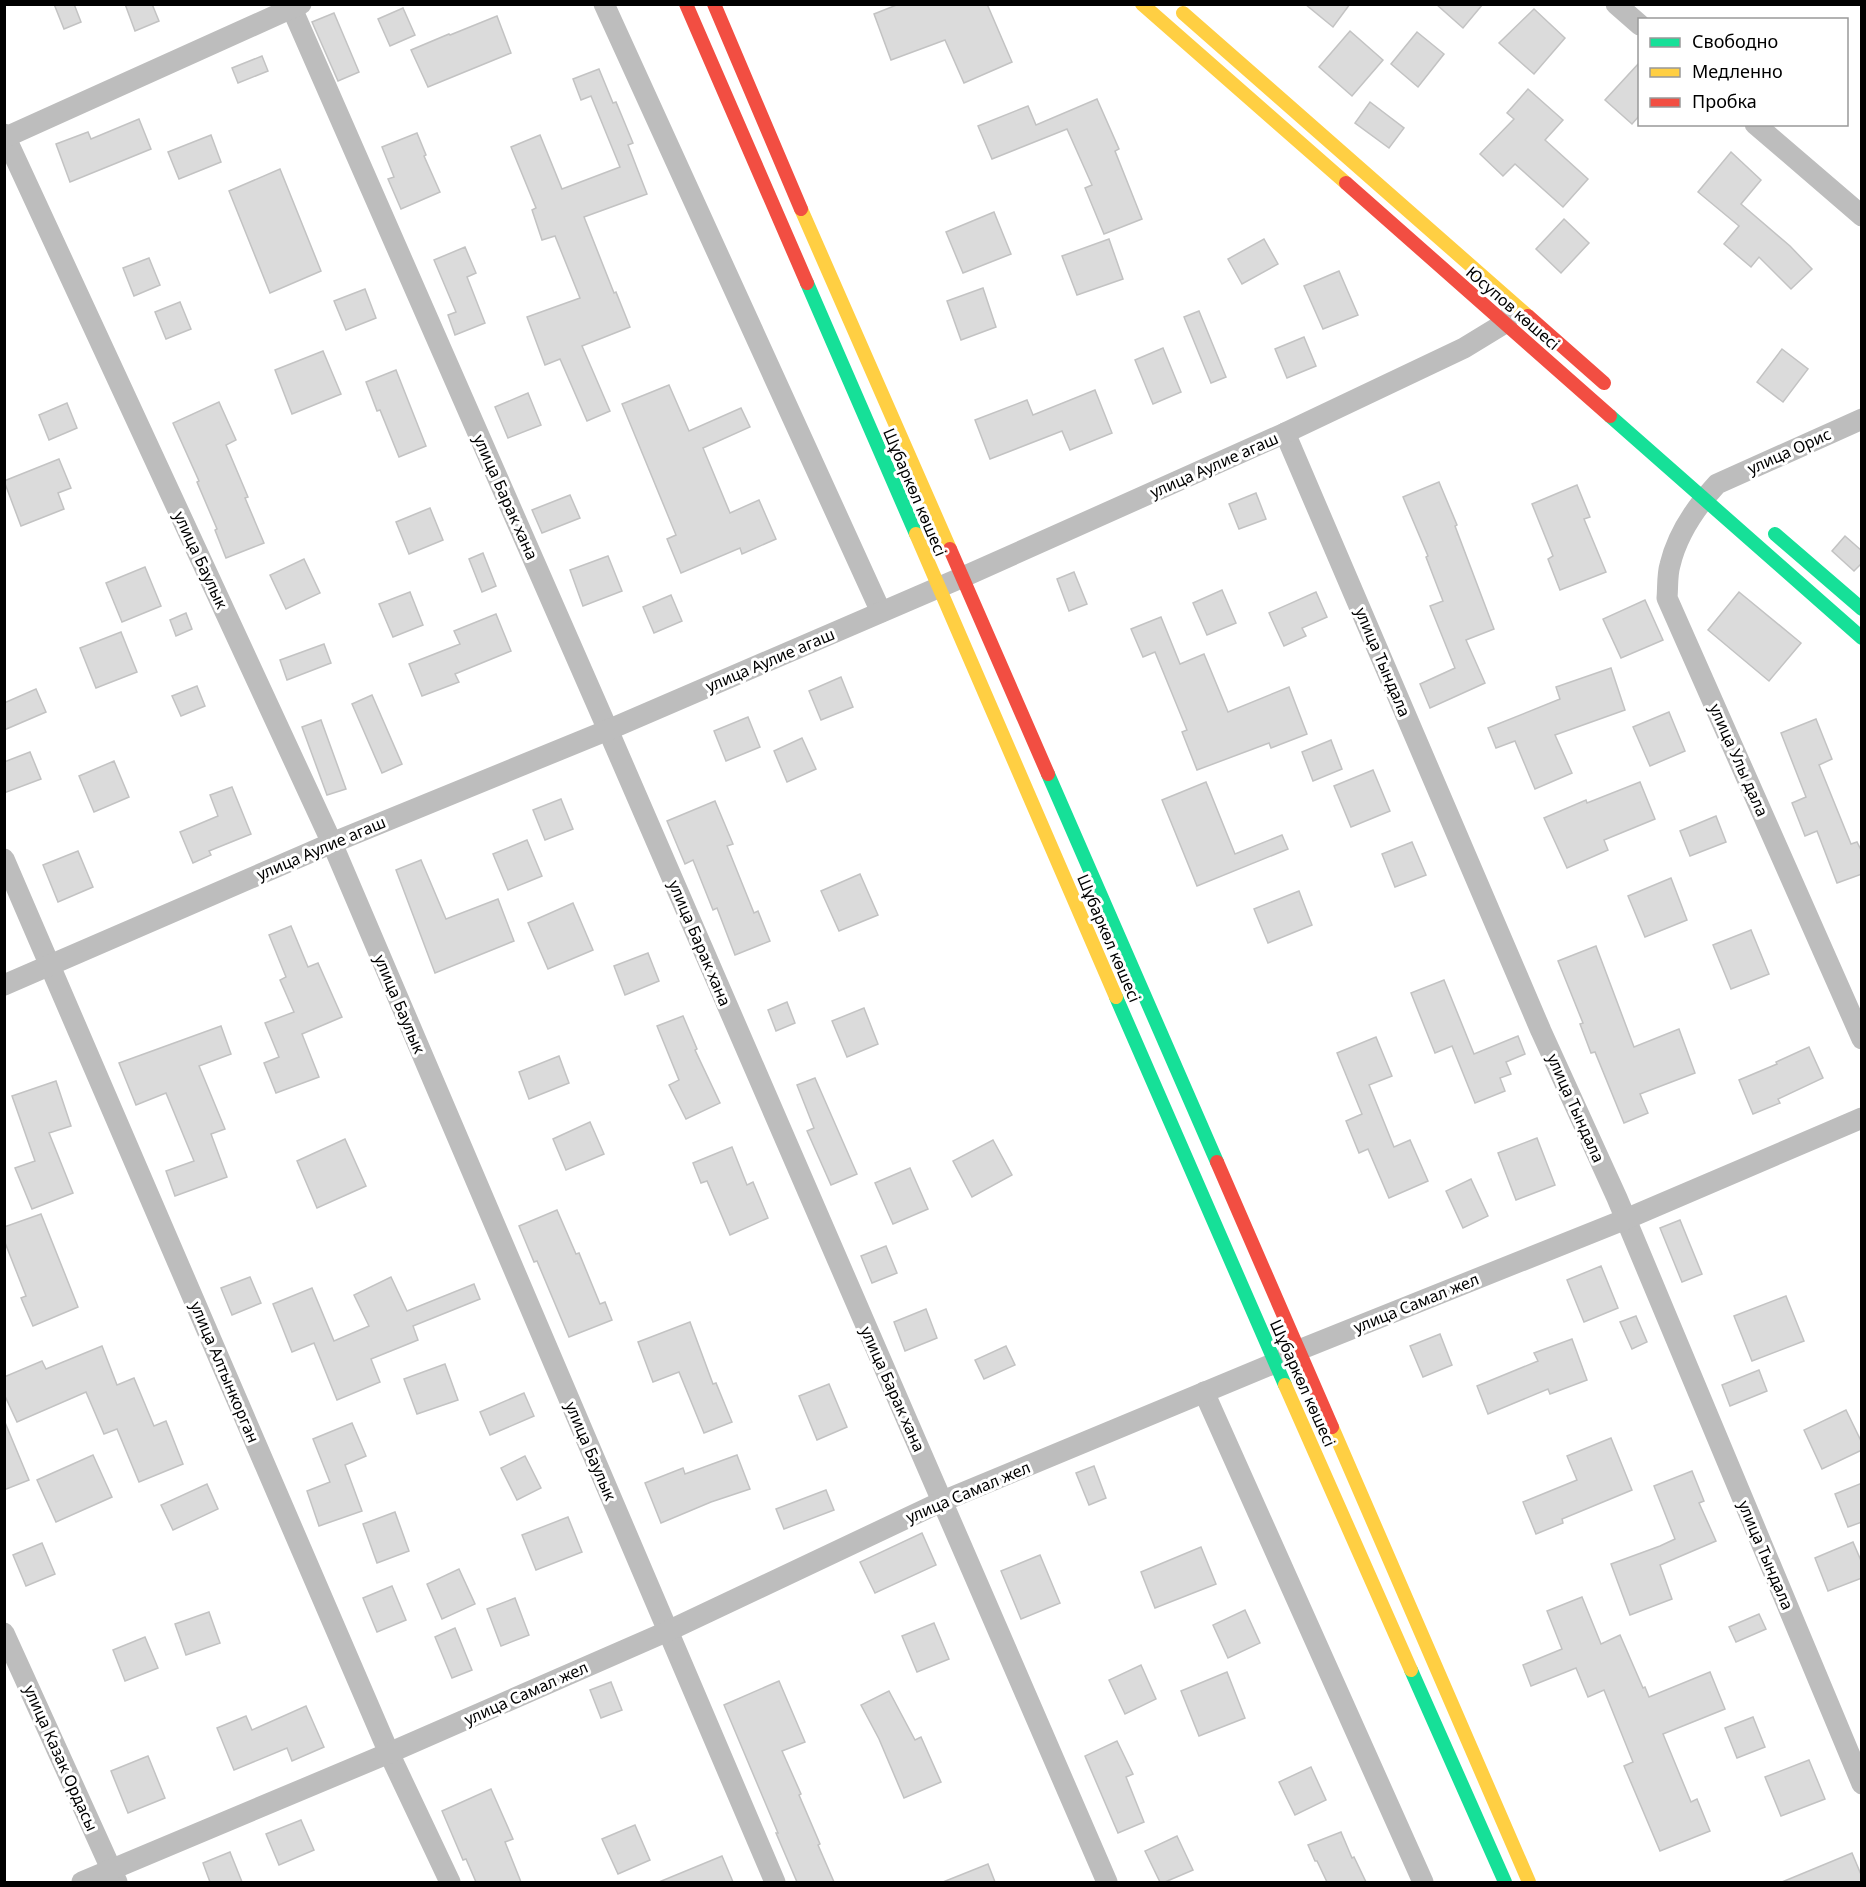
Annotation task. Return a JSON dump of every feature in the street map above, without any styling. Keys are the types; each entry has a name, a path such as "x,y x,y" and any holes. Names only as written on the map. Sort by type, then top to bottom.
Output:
{"street":[{"path":"604,4 881,612"},
{"name":"Шұбаркөл көшесі","path":"686,4 1275,1362 1505,1882"},
{"name":"Шұбаркөл көшесі","path":"714,4 1529,1882"},
{"name":"Юсупов көшесі","path":"1142,4 1505,323 1713,488 1862,638"},
{"name":"Юсупов көшесі","path":"1173,4 1612,391"},
{"path":"1616,4 1638,23"},
{"path":"5,136 294,6"},
{"name":"улица Барак хана","path":"294,6 1107,1882"},
{"path":"1757,126 1862,216"},
{"name":"улица Баулык","path":"5,136 332,843 775,1882"},
{"name":"улица Аулие агаш","path":"4,985 332,843 608,730 939,588 1285,433 1464,348 1505,323 1517,305"},
{"name":"улица Орис","path":"1713,488 1862,419"},
{"name":"улица Тындала","path":"1285,433 1541,1031 1626,1219 1862,1784"},
{"name":"улица Улы дала","path":"1713,488 1682,533 1670,565 1667,598 1862,1039"},
{"path":"1762,523 1862,609"},
{"name":"улица Алтынкорган","path":"4,860 389,1753 450,1882"},
{"name":"улица Самал жел","path":"82,1882 114,1876 668,1631 943,1501 1299,1350 1626,1219 1862,1118"},
{"path":"1204,1392 1423,1882"},
{"name":"улица Казак Ордасы","path":"4,1633 114,1876"}],"building":[{"path":"54,4 74,4 81,22 64,29"},
{"path":"125,4 152,4 159,21 135,31"},
{"path":"899,4 987,4 1012,62 964,83 945,40 891,60 874,14"},
{"path":"1305,4 1350,4 1333,27"},
{"path":"1436,4 1483,4 1463,28"},
{"path":"403,8 415,35 390,46 378,19"},
{"path":"1534,9 1565,38 1534,74 1499,43"},
{"path":"334,13 359,72 338,81 312,22"},
{"path":"497,16 511,53 428,87 411,50"},
{"path":"1350,31 1383,60 1352,96 1319,67"},
{"path":"1417,32 1444,54 1418,87 1391,64"},
{"path":"262,56 268,71 238,83 232,68"},
{"path":"1638,64 1638,117 1632,124 1605,100"},
{"path":"599,69 633,143 628,145 647,194 584,217 630,327 582,346 610,411 587,421 560,359 545,365 527,317 580,298 555,236 542,240 532,210 536,208 511,147 540,135 562,189 620,167 591,96 581,100 573,79"},
{"path":"1528,89 1563,120 1545,140 1588,179 1563,207 1515,164 1503,176 1480,154 1514,119 1507,113"},
{"path":"1097,99 1119,149 1115,151 1142,219 1104,234 1085,188 1092,185 1067,129 992,159 978,126 1028,106 1036,125"},
{"path":"1370,102 1404,128 1389,148 1355,123"},
{"path":"139,119 151,149 70,182 56,144 88,132 91,139"},
{"path":"417,133 426,155 424,156 440,192 401,209 388,179 394,177 382,147"},
{"path":"211,135 221,162 179,179 168,152"},
{"path":"1731,152 1761,180 1741,204 1790,246 1812,269 1791,289 1759,257 1751,267 1724,244 1739,226 1698,192"},
{"path":"280,169 321,271 270,293 229,191"},
{"path":"994,212 1011,254 963,273 946,232"},
{"path":"1564,219 1589,243 1561,273 1536,249"},
{"path":"1109,239 1123,279 1077,295 1062,256"},
{"path":"1264,239 1278,264 1242,284 1228,259"},
{"path":"465,247 476,273 467,277 485,323 455,335 448,315 456,312 434,260"},
{"path":"149,258 160,285 134,296 123,268"},
{"path":"1339,271 1358,315 1323,329 1304,286"},
{"path":"983,288 996,327 961,340 947,301"},
{"path":"365,289 376,318 346,330 334,301"},
{"path":"180,302 191,329 166,339 155,312"},
{"path":"1199,311 1226,377 1211,383 1184,317"},
{"path":"1304,337 1316,366 1287,378 1275,349"},
{"path":"1163,348 1181,392 1153,404 1135,360"},
{"path":"1782,349 1808,369 1783,402 1757,382"},
{"path":"323,351 341,394 292,414 275,370"},
{"path":"396,370 426,446 399,457 366,382"},
{"path":"669,385 689,431 741,408 750,427 703,448 730,513 759,500 776,539 742,554 740,548 681,573 667,539 676,535 622,404"},
{"path":"1095,390 1112,433 1070,450 1062,431 990,459 975,420 1027,400 1033,415"},
{"path":"528,393 541,425 508,438 495,407"},
{"path":"219,402 236,440 226,445 264,543 226,558 215,530 217,529 197,482 199,481 173,423"},
{"path":"67,403 77,428 49,440 39,415"},
{"path":"59,459 71,488 58,493 64,509 21,526 4,481"},
{"path":"1439,482 1494,629 1466,640 1485,683 1430,708 1420,684 1455,668 1430,606 1443,601 1426,557 1428,556 1403,497"},
{"path":"1577,485 1590,517 1584,519 1606,572 1560,590 1548,559 1553,556 1532,504"},
{"path":"1256,493 1266,519 1239,529 1229,504"},
{"path":"570,495 580,518 542,533 532,510"},
{"path":"430,508 443,540 409,554 396,522"},
{"path":"1845,536 1862,551 1862,563 1854,571 1832,551"},
{"path":"483,553 496,586 482,592 469,559"},
{"path":"608,556 622,591 583,606 570,570"},
{"path":"304,559 320,593 286,609 270,575"},
{"path":"145,567 161,606 122,622 106,583"},
{"path":"1074,572 1087,604 1069,611 1057,579"},
{"path":"1222,590 1236,623 1207,635 1193,603"},
{"path":"410,592 423,625 393,637 379,604"},
{"path":"1316,592 1327,617 1302,628 1306,636 1284,646 1269,613"},
{"path":"1739,592 1801,643 1769,681 1708,630"},
{"path":"671,595 682,621 654,633 643,607"},
{"path":"1645,600 1663,640 1621,658 1603,619"},
{"path":"186,613 192,629 176,636 170,620"},
{"path":"496,614 511,651 455,674 459,682 422,696 409,664 460,644 454,631"},
{"path":"1161,617 1180,664 1204,654 1228,712 1289,687 1307,734 1271,748 1269,743 1197,770 1182,732 1187,730 1155,652 1143,657 1131,629"},
{"path":"121,632 137,672 96,688 80,648"},
{"path":"324,644 331,663 287,680 280,660"},
{"path":"1611,668 1625,710 1555,735 1572,773 1535,789 1515,741 1496,748 1488,728 1560,699 1556,687"},
{"path":"841,677 853,707 821,720 809,691"},
{"path":"197,686 205,706 181,716 172,696"},
{"path":"36,689 46,712 4,730 4,703"},
{"path":"372,695 402,764 382,773 352,704"},
{"path":"1669,712 1685,751 1650,766 1633,727"},
{"path":"748,717 760,747 726,761 714,731"},
{"path":"1816,719 1832,759 1819,765 1851,844 1857,842 1862,852 1862,874 1837,883 1817,831 1805,836 1792,803 1806,797 1781,733"},
{"path":"321,720 346,789 327,795 302,727"},
{"path":"802,738 816,769 787,782 774,751"},
{"path":"1331,740 1342,769 1313,781 1302,752"},
{"path":"30,752 41,779 4,793 4,762"},
{"path":"114,761 129,797 94,812 79,776"},
{"path":"1373,770 1390,811 1351,827 1334,786"},
{"path":"1206,782 1235,854 1282,835 1288,849 1197,886 1162,800"},
{"path":"1640,782 1655,819 1604,840 1608,850 1567,868 1544,818 1586,800 1587,803"},
{"path":"232,787 251,834 209,851 211,855 193,863 180,832 218,816 210,795"},
{"path":"561,799 573,829 545,840 533,810"},
{"path":"715,801 733,844 727,846 754,913 758,911 770,941 735,955 717,908 713,910 693,860 685,864 667,821"},
{"path":"1716,816 1726,842 1690,856 1680,831"},
{"path":"527,840 542,876 508,890 493,854"},
{"path":"1412,842 1426,875 1395,887 1382,854"},
{"path":"78,851 93,887 58,902 43,865"},
{"path":"421,860 446,919 498,899 514,941 435,973 396,870"},
{"path":"860,874 878,915 839,931 821,891"},
{"path":"1671,878 1687,920 1645,937 1628,896"},
{"path":"1299,891 1312,925 1268,943 1254,909"},
{"path":"573,903 593,950 548,969 528,923"},
{"path":"291,926 308,967 318,963 342,1017 302,1034 319,1077 276,1093 264,1063 279,1057 265,1023 294,1012 280,980 286,977 269,935"},
{"path":"1751,930 1769,974 1731,989 1713,945"},
{"path":"1596,946 1634,1047 1679,1029 1695,1073 1640,1094 1648,1113 1624,1123 1595,1052 1591,1053 1580,1024 1583,1023 1558,961"},
{"path":"648,953 659,981 625,995 614,966"},
{"path":"1444,980 1474,1054 1518,1036 1525,1054 1506,1062 1511,1074 1500,1078 1505,1091 1475,1103 1452,1046 1435,1053 1411,993"},
{"path":"787,1002 795,1023 776,1031 768,1010"},
{"path":"864,1008 878,1044 847,1057 832,1021"},
{"path":"683,1016 697,1049 695,1050 720,1103 686,1119 669,1085 679,1080 657,1026"},
{"path":"221,1026 231,1054 199,1066 225,1129 211,1134 227,1177 175,1196 166,1171 194,1161 166,1093 136,1105 119,1063"},
{"path":"1376,1037 1392,1076 1369,1085 1394,1147 1410,1140 1428,1181 1389,1198 1368,1149 1359,1153 1346,1121 1362,1114 1337,1053"},
{"path":"1809,1047 1823,1078 1778,1099 1780,1103 1753,1114 1739,1080"},
{"path":"559,1056 569,1083 529,1099 519,1072"},
{"path":"815,1078 857,1174 831,1185 807,1131 814,1128 797,1085"},
{"path":"56,1081 71,1126 49,1133 73,1193 32,1209 15,1168 35,1161 12,1096"},
{"path":"590,1122 604,1154 566,1170 553,1139"},
{"path":"1537,1138 1555,1185 1516,1200 1498,1153"},
{"path":"345,1139 366,1186 317,1208 297,1161"},
{"path":"993,1140 1012,1175 972,1197 953,1161"},
{"path":"732,1147 747,1185 753,1182 768,1218 730,1235 707,1181 701,1183 693,1163"},
{"path":"910,1168 928,1209 893,1224 875,1183"},
{"path":"1471,1179 1488,1216 1463,1228 1446,1191"},
{"path":"557,1210 576,1254 579,1253 600,1304 605,1302 612,1320 569,1337 537,1261 534,1262 519,1226"},
{"path":"41,1214 78,1307 33,1326 21,1298 26,1296 4,1240 4,1227"},
{"path":"1680,1220 1702,1274 1682,1282 1660,1228"},
{"path":"886,1246 897,1273 872,1283 861,1256"},
{"path":"1601,1266 1618,1308 1584,1322 1567,1280"},
{"path":"250,1277 261,1303 232,1315 221,1288"},
{"path":"391,1277 407,1311 474,1284 480,1299 413,1326 418,1340 371,1359 380,1382 337,1400 314,1343 292,1352 273,1304 312,1288 334,1341 369,1326 354,1295"},
{"path":"1786,1296 1804,1341 1752,1361 1734,1316"},
{"path":"926,1309 937,1338 905,1351 894,1322"},
{"path":"1636,1316 1647,1342 1632,1349 1620,1322"},
{"path":"690,1322 713,1384 716,1383 732,1422 704,1433 679,1372 653,1382 638,1342"},
{"path":"1440,1334 1452,1365 1423,1377 1410,1346"},
{"path":"1572,1339 1587,1380 1550,1394 1548,1389 1488,1414 1477,1386 1538,1361 1534,1353"},
{"path":"102,1346 117,1385 134,1378 154,1426 166,1421 183,1464 139,1482 117,1429 104,1434 86,1392 17,1422 4,1394 4,1377 42,1361 46,1369"},
{"path":"1006,1346 1015,1365 984,1379 975,1360"},
{"path":"445,1364 458,1400 417,1414 404,1379"},
{"path":"1759,1370 1767,1391 1730,1406 1722,1385"},
{"path":"829,1384 847,1427 817,1440 799,1396"},
{"path":"524,1393 534,1416 490,1435 480,1412"},
{"path":"1846,1410 1862,1443 1862,1450 1822,1469 1804,1430"},
{"path":"4,1420 29,1480 4,1490"},
{"path":"352,1423 366,1456 345,1465 362,1511 319,1526 307,1491 330,1482 313,1439"},
{"path":"1611,1438 1632,1490 1562,1519 1563,1523 1536,1534 1523,1502 1577,1480 1567,1456"},
{"path":"93,1455 112,1497 56,1522 37,1480"},
{"path":"737,1455 750,1489 661,1523 645,1483 683,1468 685,1474"},
{"path":"525,1456 541,1488 517,1500 501,1468"},
{"path":"1094,1466 1106,1498 1089,1505 1076,1473"},
{"path":"1692,1471 1704,1501 1699,1503 1716,1541 1660,1565 1672,1599 1630,1615 1611,1564 1675,1539 1654,1486"},
{"path":"1862,1483 1862,1522 1848,1527 1835,1494"},
{"path":"207,1484 218,1509 173,1530 161,1505"},
{"path":"826,1490 834,1510 784,1529 776,1509"},
{"path":"395,1512 409,1551 377,1563 363,1524"},
{"path":"568,1517 582,1552 536,1570 522,1535"},
{"path":"922,1533 936,1565 875,1593 860,1562"},
{"path":"1853,1542 1862,1563 1862,1578 1828,1591 1815,1558"},
{"path":"42,1543 55,1574 26,1586 13,1555"},
{"path":"1201,1547 1216,1584 1155,1608 1141,1572"},
{"path":"1040,1555 1060,1603 1021,1619 1001,1571"},
{"path":"459,1569 475,1604 442,1619 427,1584"},
{"path":"392,1586 406,1620 377,1632 363,1598"},
{"path":"1582,1597 1601,1644 1620,1635 1649,1697 1710,1672 1725,1709 1663,1734 1691,1802 1697,1799 1710,1831 1660,1851 1624,1766 1633,1762 1604,1690 1588,1697 1576,1668 1531,1686 1523,1665 1562,1649 1547,1611"},
{"path":"515,1598 529,1635 501,1646 487,1609"},
{"path":"1245,1610 1260,1643 1228,1658 1213,1625"},
{"path":"209,1612 220,1643 186,1655 175,1624"},
{"path":"1759,1614 1766,1629 1736,1642 1729,1627"},
{"path":"934,1623 949,1659 917,1672 902,1636"},
{"path":"455,1628 472,1670 452,1678 435,1637"},
{"path":"145,1637 158,1668 125,1681 113,1650"},
{"path":"1141,1665 1156,1699 1125,1714 1109,1680"},
{"path":"1227,1672 1245,1718 1199,1736 1181,1691"},
{"path":"779,1681 805,1742 782,1751 834,1882 797,1882 724,1705"},
{"path":"611,1682 622,1710 601,1718 590,1690"},
{"path":"889,1691 915,1740 921,1737 941,1782 904,1798 879,1739 861,1705"},
{"path":"306,1706 324,1747 292,1761 287,1748 234,1770 217,1728 246,1716 252,1730"},
{"path":"1753,1717 1765,1747 1737,1758 1725,1728"},
{"path":"1117,1741 1133,1774 1126,1777 1144,1822 1118,1833 1085,1756"},
{"path":"148,1756 165,1798 128,1813 111,1771"},
{"path":"1809,1760 1825,1799 1781,1816 1765,1777"},
{"path":"1311,1767 1326,1800 1295,1815 1279,1782"},
{"path":"491,1789 513,1839 505,1842 521,1882 476,1882 466,1859 463,1860 442,1811"},
{"path":"301,1820 314,1850 279,1865 266,1834"},
{"path":"635,1825 650,1860 618,1874 602,1839"},
{"path":"1341,1832 1366,1882 1327,1882 1315,1861 1308,1845"},
{"path":"1177,1836 1193,1870 1160,1882 1145,1851"},
{"path":"230,1852 242,1882 210,1882 203,1863"},
{"path":"1852,1853 1862,1882 1782,1882"},
{"path":"722,1856 733,1882 659,1882"},
{"path":"988,1864 995,1882 943,1882"}],"traffic: fast":[{"path":"807,283 916,534"},
{"path":"1610,416 1862,638"},
{"path":"1775,534 1862,609"},
{"path":"1048,774 1217,1162"},
{"path":"1116,997 1285,1385"},
{"path":"1411,1670 1505,1882"}],"traffic: slow":[{"path":"1142,4 1346,183"},
{"path":"1183,13 1528,316"},
{"path":"801,209 950,549"},
{"path":"916,534 1116,997"},
{"path":"1285,1385 1411,1670"},
{"path":"1332,1427 1529,1882"}],"traffic: jam":[{"path":"686,4 807,283"},
{"path":"714,4 801,209"},
{"path":"1346,183 1610,416"},
{"path":"1528,316 1604,383"},
{"path":"950,549 1048,774"},
{"path":"1217,1162 1332,1427"}]}
